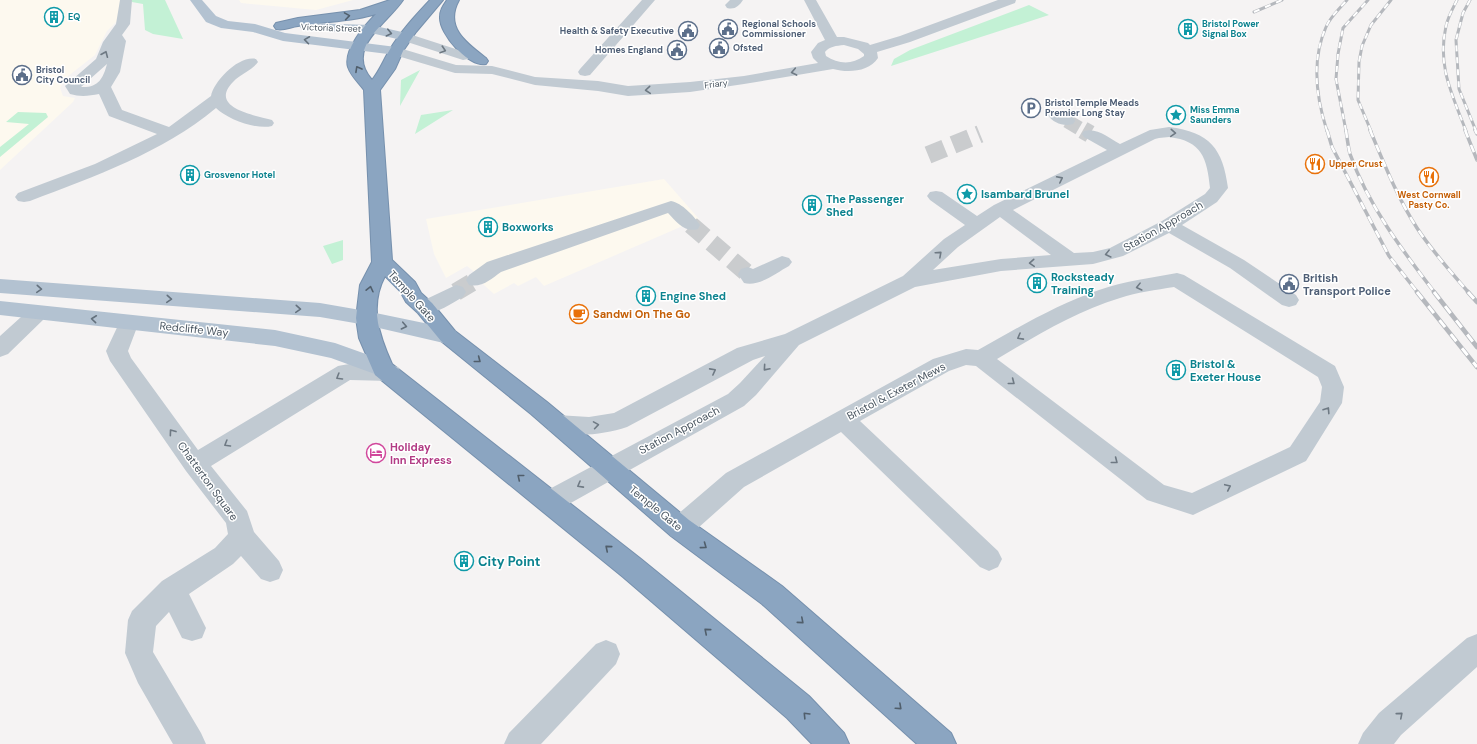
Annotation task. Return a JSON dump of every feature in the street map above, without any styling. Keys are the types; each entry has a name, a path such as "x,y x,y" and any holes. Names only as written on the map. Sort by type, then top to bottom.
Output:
{"highway":[{"path":"395,2 371,29 354,58 355,67 372,90 388,69 396,51 406,37 417,22 437,0"},
{"path":"453,0 447,12 447,27 456,39 486,66"},
{"path":"281,26 298,22 362,14 395,2"},
{"name":"Temple Gate","path":"372,90 382,262 370,285 366,318 370,338 387,371"},
{"name":"Temple Gate","path":"382,262 408,287 413,296 448,336 557,424 608,469 680,528 772,595 940,744"},
{"path":"387,371 551,501 798,707 833,744"}],"main road":[{"name":"Victoria Street","path":"196,0 211,19 226,25 255,28 281,26 371,29 406,37"},
{"name":"Victoria Street","path":"255,28 284,37 396,51"},
{"path":"0,286 320,310 366,318 448,336"},
{"name":"Redcliffe Way","path":"0,308 275,338 335,351 359,358 387,371"}],"street":[{"path":"115,36 119,41 109,82 104,87 84,92 75,91 73,86 102,61 110,42 123,24 126,0"},
{"path":"585,72 649,0"},
{"path":"810,0 833,42 853,42 869,50 905,39 1010,0"},
{"name":"Friary","path":"406,37 486,66 535,81 598,86 628,91 690,87 770,77 832,65 849,67 865,63 871,58 871,53 869,50"},
{"name":"Friary","path":"598,86 628,78 711,72 786,62 818,52 820,48 833,42"},
{"name":"Friary","path":"396,51 455,69 486,66"},
{"path":"818,52 820,58 832,65"},
{"path":"251,62 225,81 219,91 218,98 221,105 228,112 240,117 266,123"},
{"path":"104,87 115,113 170,133"},
{"path":"24,197 111,164 170,133 200,113 218,98"},
{"name":"Station Approach","path":"557,424 589,426 619,421 745,354 792,339 910,280 951,243 1000,209 1156,133 1172,132 1186,134 1208,149 1218,175 1219,188 1211,198 1169,225 1116,252 1093,258 1001,265 910,280"},
{"path":"1090,134 1119,150"},
{"path":"936,196 978,225"},
{"path":"476,280 494,268 671,206 691,225"},
{"path":"1000,209 1070,260"},
{"path":"1169,225 1237,264 1289,300"},
{"path":"748,274 751,278 782,262"},
{"name":"Bristol & Exeter Mews","path":"680,528 735,480 941,365 966,357 981,358 1060,314 1106,295 1143,286 1177,280 1327,372 1333,387 1332,403 1298,454 1193,504 1156,493 981,358"},
{"path":"425,308 456,292"},
{"path":"0,349 38,312"},
{"name":"Chatterton Square","path":"129,322 117,351 121,361 195,464 238,519 242,537"},
{"name":"Station Approach","path":"551,501 736,400 748,389 792,339"},
{"path":"195,464 346,372 387,371"},
{"path":"843,420 988,559"},
{"path":"190,744 148,673 139,652 142,620 172,590 224,556 242,537 270,570"},
{"path":"172,590 192,628"},
{"path":"1374,744 1390,724 1477,648"},
{"path":"520,744 606,654"}],"shaded area":[{"path":"0,0 123,0 120,18 107,31 95,55 67,77 60,88 63,96 75,98 73,102 0,170"},
{"path":"239,0 353,0 316,10 241,3"},
{"path":"664,179 699,219 544,286 536,277 518,286 514,283 494,294 475,277 478,275 467,266 446,278 434,254 426,219"}],"green space":[{"path":"132,0 165,0 183,39 153,34 145,30 143,4 132,2"},
{"path":"1029,5 1049,15 891,66 894,59 910,50"},
{"path":"420,70 400,106 401,80"},
{"path":"453,110 415,134 421,115"},
{"path":"18,112 46,113 48,117 0,157 0,147 29,124 6,122"},
{"path":"343,240 343,260 332,264 323,246"}],"tunnel":[{"path":"1067,121 1084,131"},
{"path":"1083,130 1090,134"},
{"path":"928,155 980,134"},
{"path":"691,225 748,274"},
{"path":"456,292 476,280"}],"railway":[{"path":"1254,12 1282,0"},
{"path":"1327,131 1318,92 1318,53 1321,40 1328,23 1347,0"},
{"path":"1346,131 1336,79 1338,54 1343,28 1368,0"},
{"path":"1371,131 1358,100 1359,62 1362,46 1371,25 1391,0"},
{"path":"1457,0 1446,26 1443,54 1447,80 1466,131"},
{"path":"1470,0 1463,13 1456,40 1459,89 1476,131"},
{"path":"1327,130 1332,147 1389,256 1418,293"},
{"path":"1346,130 1350,154 1366,191 1398,244 1435,293"},
{"path":"1370,130 1391,180 1417,228 1429,245 1469,293"},
{"path":"1465,130 1477,160"},
{"path":"1475,130 1477,134"},
{"path":"1417,292 1477,367"},
{"path":"1434,292 1477,347"},
{"path":"1468,292 1477,302"}],"place":[{"name":"EQ","path":"54,17"},
{"name":"Regional Schools Commissioner","path":"728,29"},
{"name":"Bristol Power Signal Box","path":"1188,29"},
{"name":"Health & Safety Executive","path":"688,31"},
{"name":"Ofsted","path":"719,48"},
{"name":"Homes England","path":"677,50"},
{"name":"Bristol City Council","path":"22,75"},
{"name":"Bristol Temple Meads Premier Long Stay","path":"1031,108"},
{"name":"Miss Emma Saunders","path":"1176,115"},
{"name":"Upper Crust","path":"1315,164"},
{"name":"Grosvenor Hotel","path":"190,175"},
{"name":"West Cornwall Pasty Co.","path":"1429,177"},
{"name":"Isambard Brunel","path":"967,194"},
{"name":"The Passenger Shed","path":"812,205"},
{"name":"Boxworks","path":"488,227"},
{"name":"Rocksteady Training","path":"1037,283"},
{"name":"British Transport Police","path":"1289,284"},
{"name":"Engine Shed","path":"646,296"},
{"name":"Sandwi On The Go","path":"579,314"},
{"name":"Bristol & Exeter House","path":"1176,370"},
{"name":"Holiday Inn Express","path":"376,453"},
{"name":"City Point","path":"464,561"}]}
